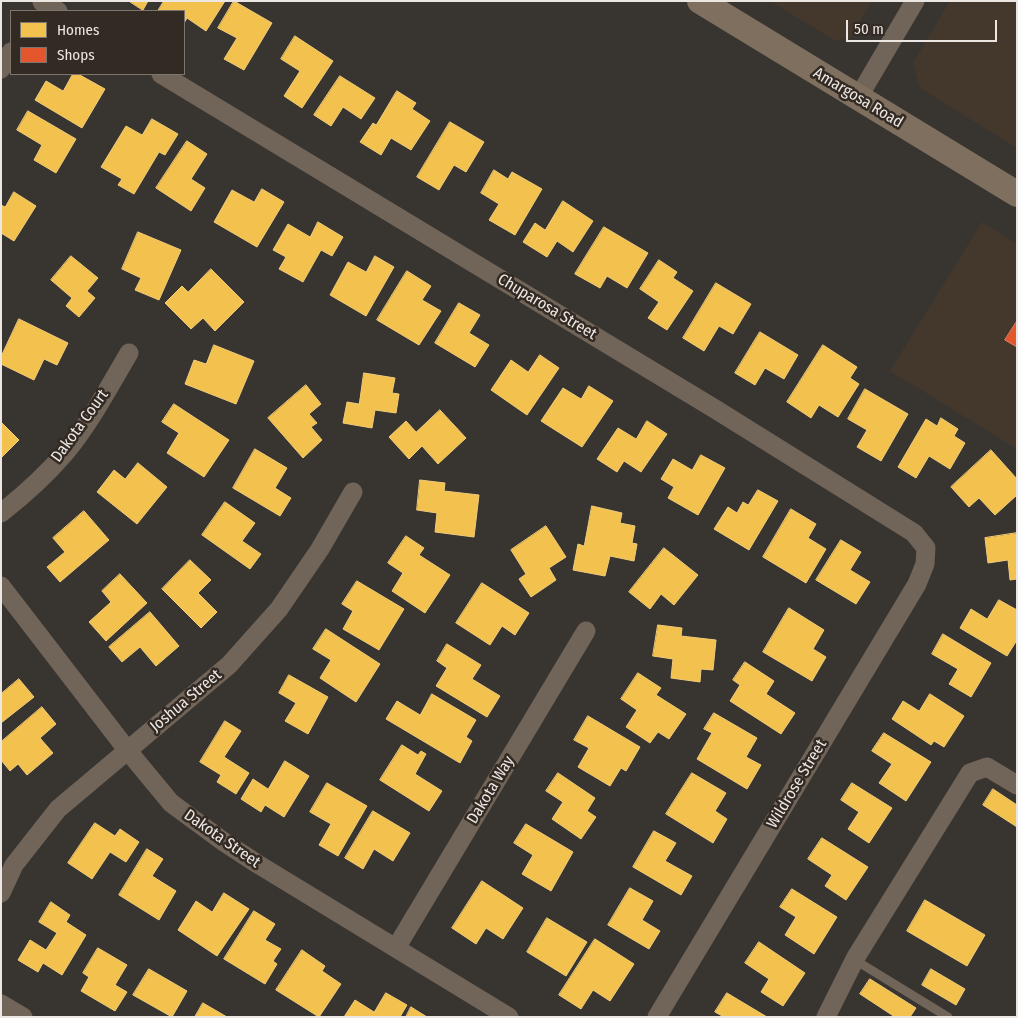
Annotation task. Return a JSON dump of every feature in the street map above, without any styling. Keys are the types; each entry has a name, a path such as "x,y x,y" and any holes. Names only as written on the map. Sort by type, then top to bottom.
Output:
{"main road":[{"name":"Amargosa Road","path":"700,1 1017,194"}],"street":[{"path":"858,98 915,1"},
{"path":"1,69 10,54"},
{"name":"Chuparosa Street","path":"163,75 724,414 914,533 926,548"},
{"name":"Dakota Court","path":"1,513 24,494 65,453 102,401 129,353"},
{"name":"Joshua Street","path":"1,893 14,865 58,809 229,665 279,609 320,549 353,492"},
{"name":"Wildrose Street","path":"657,1017 917,584 925,564 926,548"},
{"name":"Dakota Street","path":"1,586 171,803 224,842 509,1017"},
{"name":"Dakota Way","path":"396,948 586,631"},
{"path":"826,1017 854,960 970,774 987,767 1017,785"},
{"path":"1,1004 23,1017"}],"lane":[{"path":"854,960 948,1017"}],"shaded area":[{"path":"770,1 872,1 849,39 834,40"},
{"path":"950,1 1017,1 1017,148 920,88 913,63"},
{"path":"982,222 1017,244 1017,449 890,371"}],"building: Homes":[{"path":"129,1 148,1 143,10"},
{"path":"164,1 225,1 206,31 187,18 185,21 185,10 159,10"},
{"path":"234,1 272,23 244,70 224,59 237,38 218,28"},
{"path":"295,36 333,61 302,108 284,96 300,71 281,59"},
{"path":"72,75 80,75 105,89 82,128 35,100 46,81 63,91"},
{"path":"340,76 375,98 361,119 343,107 331,126 314,115"},
{"path":"397,91 416,103 412,109 430,121 411,150 391,138 381,155 360,142 373,123 376,125"},
{"path":"28,111 76,139 56,173 34,160 42,145 17,130"},
{"path":"152,119 178,134 165,155 159,152 134,194 118,185 122,179 101,167 126,126 142,135"},
{"path":"450,122 484,142 466,172 454,165 439,190 417,177"},
{"path":"187,141 207,154 191,179 205,188 191,211 156,188"},
{"path":"494,170 508,179 512,172 542,189 515,235 489,220 499,204 481,193"},
{"path":"262,189 284,202 257,247 214,222 232,190 254,202"},
{"path":"14,192 36,206 14,241 1,233 1,205 5,207"},
{"path":"563,201 593,221 573,252 557,241 547,257 523,242 535,223 545,230"},
{"path":"318,222 343,237 332,256 321,250 303,282 279,269 286,257 273,250 288,224 310,237"},
{"path":"604,227 648,253 627,288 607,276 600,288 575,274"},
{"path":"138,232 181,250 159,300 135,290 141,278 122,269"},
{"path":"71,256 98,278 87,291 95,298 79,317 66,306 72,298 51,280"},
{"path":"375,256 394,267 366,316 330,295 348,262 366,272"},
{"path":"659,260 677,272 673,278 693,291 667,330 648,318 659,302 640,289"},
{"path":"211,269 244,302 215,331 203,318 191,329 165,303 182,286 188,292"},
{"path":"407,271 431,286 422,300 441,311 419,345 377,320"},
{"path":"716,283 751,304 733,334 719,326 704,351 683,338"},
{"path":"459,303 480,315 469,333 489,345 475,367 435,343"},
{"path":"19,319 68,343 57,365 44,359 34,380 1,364 1,357"},
{"path":"760,332 798,355 784,379 765,368 755,385 735,373"},
{"path":"214,345 254,361 236,404 185,384 194,360 206,364"},
{"path":"823,345 857,367 850,378 859,384 838,417 819,405 811,418 787,402"},
{"path":"540,355 559,368 527,415 491,390 511,360 528,372"},
{"path":"364,373 395,378 392,393 399,394 396,413 375,410 372,428 343,423 347,402 359,404"},
{"path":"306,385 321,404 309,414 317,423 311,427 322,440 303,458 268,418"},
{"path":"589,386 613,401 582,447 541,421 563,388 581,399"},
{"path":"865,389 908,414 881,461 857,447 867,430 848,419"},
{"path":"174,404 229,440 204,477 167,453 179,433 162,422"},
{"path":"440,410 466,438 438,464 422,446 409,459 389,437 406,421 416,432"},
{"path":"941,418 958,429 954,436 965,443 950,469 929,456 916,478 898,467 926,419 937,426"},
{"path":"647,421 667,434 641,472 624,461 617,472 597,459 618,428 636,439"},
{"path":"1,422 19,440 1,458"},
{"path":"255,449 287,468 275,488 291,498 280,516 233,488"},
{"path":"991,450 1017,479 1017,495 995,515 979,498 969,507 951,487"},
{"path":"701,455 725,468 698,515 668,498 674,487 661,479 673,459 692,470"},
{"path":"138,463 167,487 137,524 97,492 114,470 125,479"},
{"path":"420,480 445,483 444,491 479,495 474,537 435,532 437,513 417,510"},
{"path":"758,490 778,501 749,550 714,529 728,507 737,513 743,502 748,505"},
{"path":"225,502 255,523 242,541 261,554 250,569 202,535"},
{"path":"592,506 622,513 620,523 635,526 632,543 637,544 634,561 610,556 605,576 573,570 578,544 584,546"},
{"path":"791,509 816,524 808,538 826,549 806,583 763,557"},
{"path":"84,511 109,540 60,582 47,567 65,552 53,538"},
{"path":"546,526 566,557 549,568 556,580 531,597 519,579 526,574 511,550"},
{"path":"1017,533 1017,579 1010,580 1008,560 988,563 985,538"},
{"path":"406,536 424,548 419,555 450,575 425,613 392,591 403,573 388,563"},
{"path":"841,540 861,552 850,570 870,582 856,604 816,580"},
{"path":"664,548 698,575 674,605 661,594 650,609 629,592"},
{"path":"190,560 211,580 198,593 217,612 201,628 162,589"},
{"path":"120,574 147,603 106,641 89,622 111,602 102,591"},
{"path":"357,581 404,609 379,650 343,629 353,611 342,604"},
{"path":"482,583 529,613 515,635 502,626 490,645 456,623"},
{"path":"999,600 1017,610 1017,640 1007,656 960,628 971,609 987,619"},
{"path":"789,608 824,630 813,649 826,657 812,681 763,652"},
{"path":"150,612 179,646 156,666 140,647 122,662 109,647"},
{"path":"658,625 682,628 681,636 716,640 713,670 701,669 700,682 671,678 673,659 653,656"},
{"path":"326,629 380,664 356,702 320,678 331,660 313,649"},
{"path":"943,634 991,663 971,697 949,684 958,669 932,654"},
{"path":"447,644 481,665 472,679 500,696 487,717 436,686 447,668 437,661"},
{"path":"745,662 774,681 766,694 795,713 781,734 730,701 740,685 733,680"},
{"path":"638,673 661,688 656,695 686,714 669,739 658,732 650,743 626,727 637,710 621,699"},
{"path":"289,675 328,697 308,734 285,721 296,703 279,693"},
{"path":"19,679 34,697 1,723 1,694"},
{"path":"432,694 476,720 466,737 472,741 460,763 386,719 397,701 420,715"},
{"path":"930,694 964,716 944,747 934,741 931,745 892,719 903,701 919,711"},
{"path":"42,707 56,724 40,738 53,753 27,775 18,764 10,771 1,760 1,742"},
{"path":"714,713 757,738 746,757 761,765 747,789 697,759 712,733 704,729"},
{"path":"588,716 640,747 626,771 621,768 610,786 578,767 589,748 574,740"},
{"path":"225,721 241,731 224,757 249,773 236,794 217,782 221,775 200,762"},
{"path":"884,733 931,762 906,801 879,783 892,764 872,751"},
{"path":"402,745 418,755 421,751 426,754 415,774 442,791 429,811 380,780"},
{"path":"285,761 309,776 284,817 265,805 261,812 241,799 253,779 268,789"},
{"path":"558,773 595,798 587,811 596,817 581,839 552,819 563,802 546,791"},
{"path":"692,773 726,793 715,811 727,819 713,843 666,814"},
{"path":"327,783 367,806 338,856 319,845 331,824 310,812"},
{"path":"852,783 892,808 869,843 848,829 859,812 841,800"},
{"path":"993,789 1017,805 1017,827 983,805"},
{"path":"373,811 410,833 393,861 374,849 363,869 345,858"},
{"path":"95,823 115,836 120,829 139,842 126,862 110,852 92,879 68,863"},
{"path":"526,824 573,852 551,891 522,874 533,855 514,843"},
{"path":"654,831 676,843 665,861 692,876 681,895 633,867"},
{"path":"822,838 868,867 846,900 825,886 832,875 808,859"},
{"path":"147,849 163,859 152,876 176,891 159,920 119,895"},
{"path":"482,881 523,908 503,939 486,928 476,944 452,928"},
{"path":"630,888 653,901 642,920 660,931 649,949 608,925"},
{"path":"792,889 837,917 814,954 785,935 796,917 780,907"},
{"path":"224,893 249,909 217,956 178,930 196,901 212,912"},
{"path":"925,900 985,935 967,966 907,931"},
{"path":"51,902 70,915 66,922 86,935 62,975 43,963 38,972 18,960 30,940 46,950 57,933 39,922"},
{"path":"254,911 275,924 265,940 281,949 273,961 277,964 265,984 224,959"},
{"path":"547,918 587,942 566,976 527,952"},
{"path":"595,939 634,964 610,1001 593,990 581,1009 559,995"},
{"path":"759,942 805,973 783,1006 761,992 769,979 745,963"},
{"path":"98,948 127,965 115,985 127,992 115,1011 81,991 89,977 83,973"},
{"path":"302,950 325,966 322,971 341,984 319,1017 276,990"},
{"path":"149,969 187,991 172,1017 133,995"},
{"path":"931,969 965,989 956,1005 922,985"},
{"path":"870,979 916,1008 910,1017 895,1017 860,994"},
{"path":"386,993 407,1005 400,1017 344,1017 355,1000 374,1012"},
{"path":"727,993 767,1017 724,1017 715,1012"},
{"path":"203,1003 227,1017 195,1017"},
{"path":"411,1007 427,1017 406,1017"}],"building: Shops":[{"path":"1017,321 1017,347 1005,340"}]}
